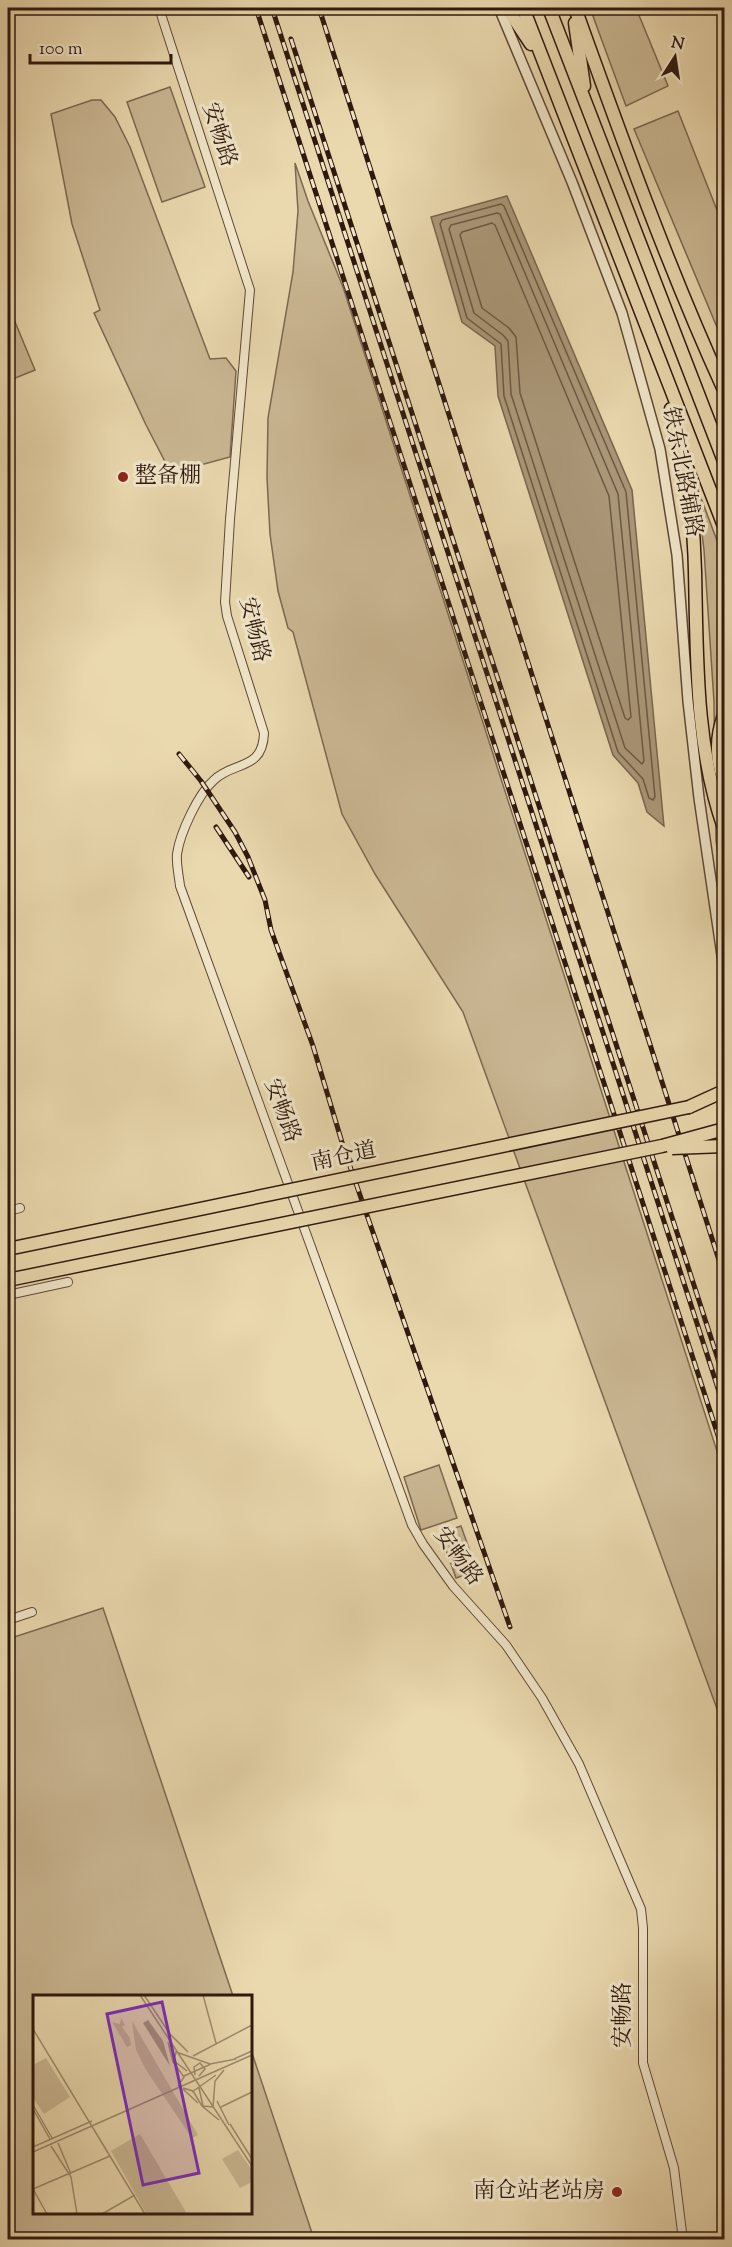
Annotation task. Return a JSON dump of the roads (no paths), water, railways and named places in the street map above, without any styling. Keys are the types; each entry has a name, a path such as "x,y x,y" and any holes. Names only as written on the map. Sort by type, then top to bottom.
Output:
{"highway":[{"path":"507,8 543,62"},
{"path":"523,8 724,526"},
{"path":"549,8 724,461"},
{"path":"574,8 587,108"},
{"path":"574,8 635,173 724,390"},
{"path":"654,349 676,426 685,470 695,569 695,631 699,699 711,787 724,828"},
{"path":"694,381 724,436"},
{"path":"724,715 718,736 719,764 724,780"},
{"path":"689,1107 724,1091"},
{"path":"689,1107 724,1101"},
{"name":"南仓道","path":"8,1249 689,1107"},
{"path":"8,1280 662,1146 724,1129"},
{"path":"662,1146 680,1149 724,1146"}],"street":[{"name":"安畅路","path":"159,8 249,290 225,602 227,616 264,733 264,745 255,758 214,780 191,812 177,854 180,886 412,1525 423,1545 453,1586 506,1646 542,1698 579,1764 641,1909 643,2063 674,2168 683,2240"},
{"name":"铁东北路辅路","path":"499,8 572,182 622,313 660,449 677,555 688,700 724,969"},
{"path":"8,1211 20,1208"},
{"path":"8,1295 68,1282"},
{"path":"8,1620 32,1612"}],"water":[{"path":"507,196 632,490 664,826 647,812 638,783 613,755 498,396 495,346 462,322 431,217"}],"railway":[{"path":"256,8 724,1454"},
{"path":"272,8 724,1407"},
{"path":"319,8 724,1276"},
{"path":"291,39 724,1378"},
{"path":"179,754 201,781 235,832 248,857 265,900 271,930 313,1046 344,1149 510,1627"},
{"path":"216,827 249,877"}],"place":[{"name":"整备棚","path":"123,477"},
{"name":"南仓站老站房","path":"617,2192"}]}
